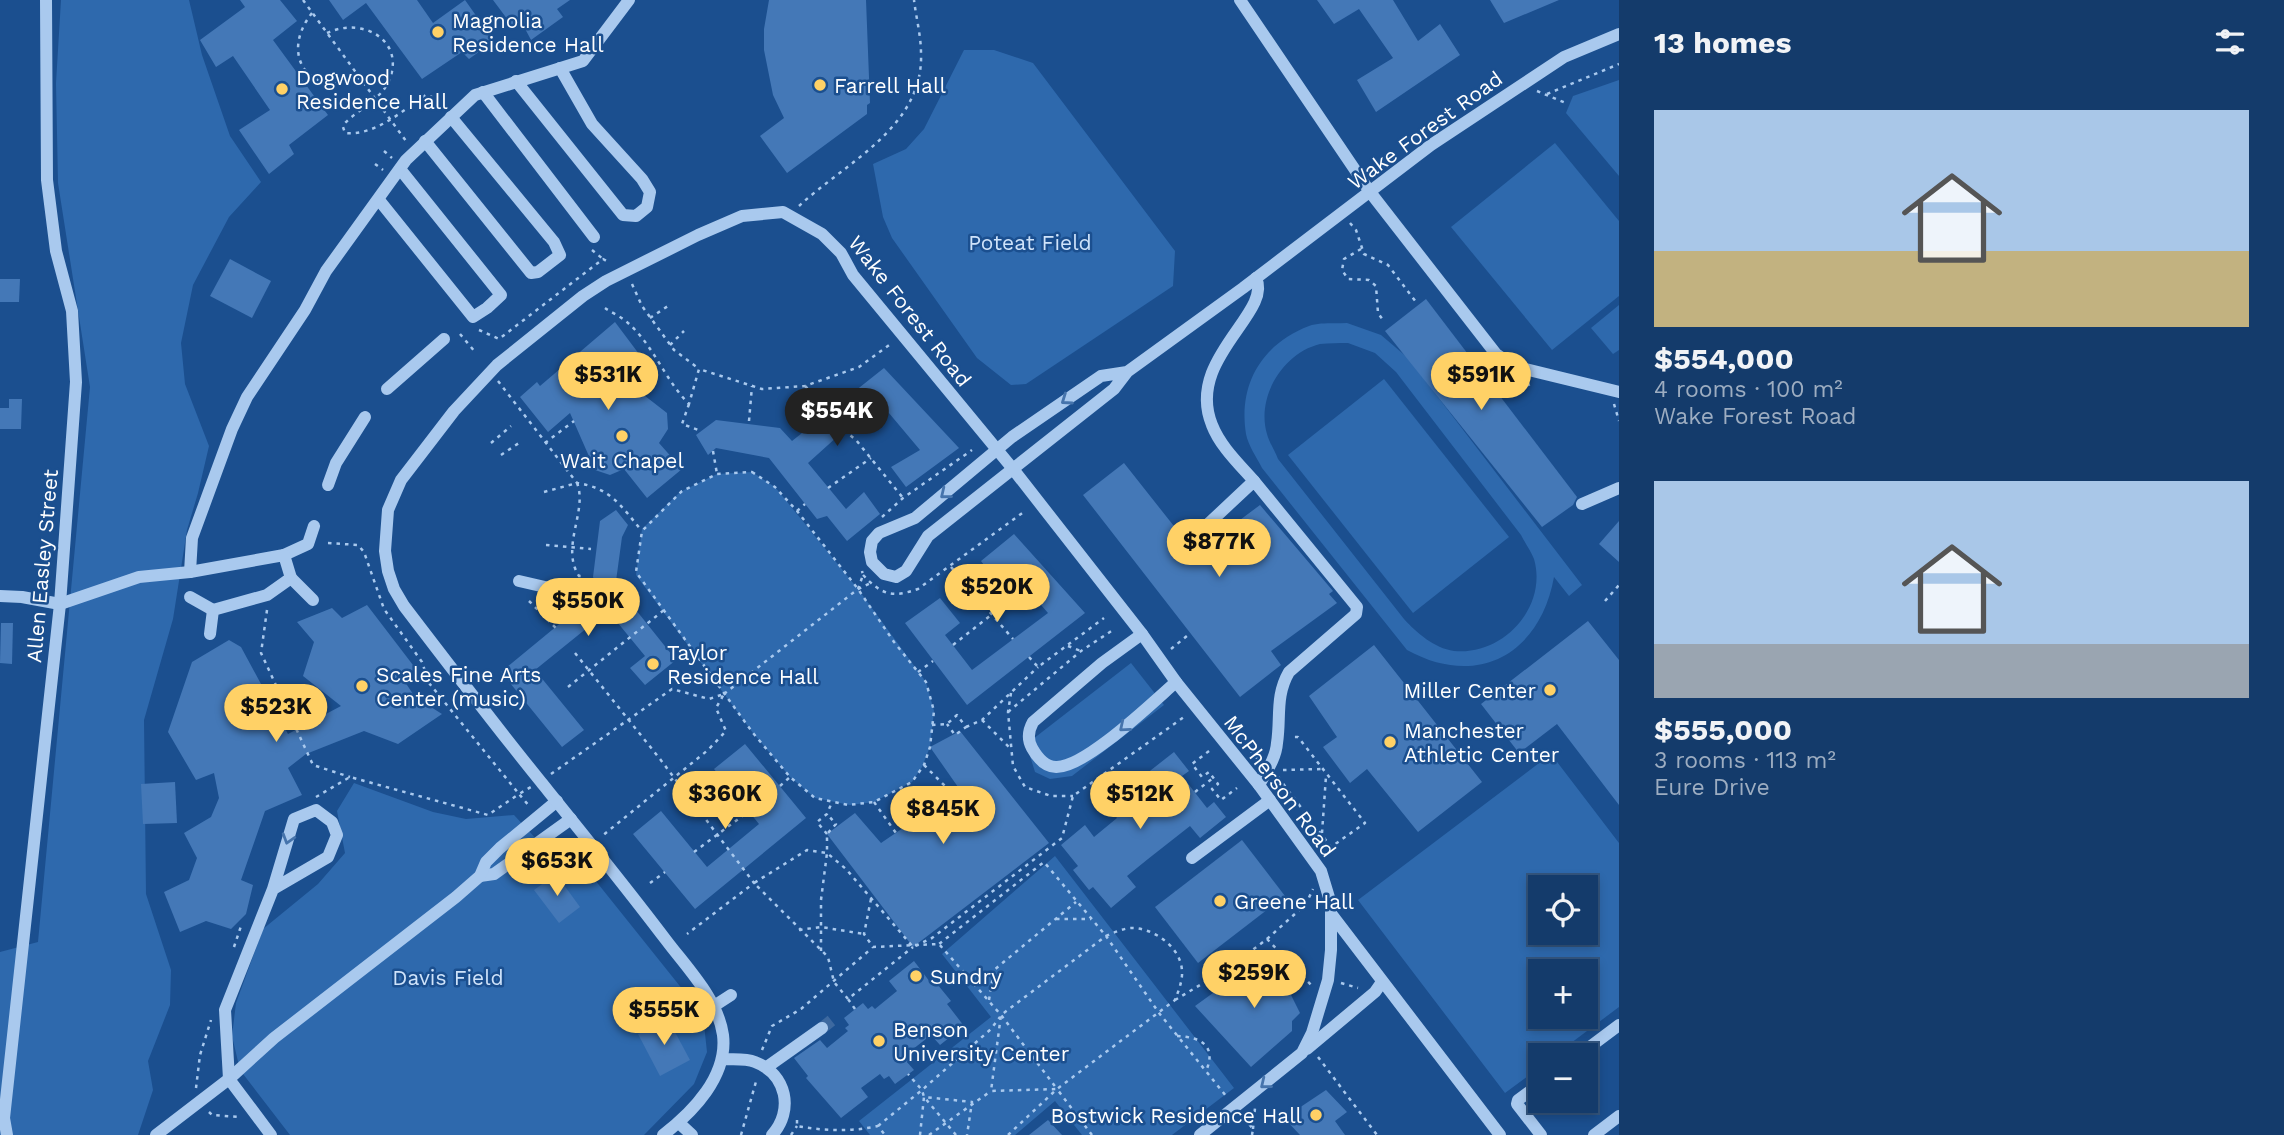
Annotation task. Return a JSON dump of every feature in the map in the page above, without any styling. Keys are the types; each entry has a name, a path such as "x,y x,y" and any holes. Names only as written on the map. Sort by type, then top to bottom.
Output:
{"street":[{"name":"Allen Easley Street","path":"7,1135 4,1118 4,1073 60,604 76,382 72,311 56,251 47,180 46,0"},
{"path":"190,572 192,538 232,429 247,397 305,310 326,271 400,169 425,141 475,95 583,61 629,0"},
{"path":"1240,0 1370,192 1503,359 1544,375 1619,392"},
{"name":"Wake Forest Road","path":"714,1006 592,845 436,649 394,589 387,571 385,551 385,530 392,498 416,458 454,411 497,365 583,296 606,281 742,216 783,212 822,234 841,253 853,275 1013,469 1114,389 1126,372 1256,278 1431,145 1564,57 1619,34"},
{"path":"516,81 623,215 636,216 647,207 650,192 642,179 592,124 560,68"},
{"path":"483,92 592,242"},
{"path":"425,141 531,273 538,272 560,255 554,243 451,117"},
{"path":"379,200 473,317 501,295 400,169"},
{"path":"1256,278 1259,285 1257,299 1220,354 1210,375 1207,393 1212,426 1225,447 1357,607 1357,612 1284,679 1278,701 1276,766 1259,785"},
{"path":"387,389 444,339"},
{"name":"Wake Forest Road","path":"996,449 1101,376 1126,372"},
{"path":"328,485 336,463 365,417"},
{"path":"996,449 915,518 879,533 872,541 872,562 884,574 896,577 906,571 928,536 1013,469"},
{"name":"McPherson Road","path":"1013,469 1270,800 1321,871 1329,892 1332,915 1379,987 1496,1134"},
{"path":"1190,541 1254,481"},
{"path":"1582,504 1619,488"},
{"path":"0,596 60,604 139,577 190,572 284,555 308,544 314,526"},
{"path":"284,555 291,578 313,600"},
{"path":"190,597 214,610 267,595 291,578"},
{"path":"519,581 558,590 573,608"},
{"path":"210,634 214,610"},
{"path":"1142,634 1102,663 1033,722 1028,735 1036,754 1049,766 1060,767 1075,762 1114,736 1176,682"},
{"path":"1192,858 1270,800"},
{"path":"156,1135 480,876 486,862 500,848 557,801"},
{"path":"271,1135 229,1079 225,1010 273,889 294,819 316,810 331,822 337,835 328,857 273,889"},
{"path":"480,876 494,874 571,819"},
{"path":"1306,1050 1328,979 1332,915"},
{"path":"1200,1135 1379,987"},
{"path":"663,1135 679,1123 715,1078 722,1059 723,1033 714,1006 731,995"},
{"path":"1595,1043 1619,1025"},
{"path":"767,1067 822,1028"},
{"path":"722,1059 751,1060 767,1067 777,1079 785,1097 785,1114 772,1135"},
{"path":"1528,1093 1517,1104 1541,1135"},
{"path":"1594,1135 1619,1116"},
{"path":"679,1123 691,1135"}],"path":[{"path":"303,0 407,143"},
{"path":"797,220 800,206 880,140 911,102 918,82 921,53 914,0"},
{"path":"312,13 299,33 296,44 302,65 309,74 330,83 360,78"},
{"path":"327,33 350,25 373,32 389,49 392,68 390,79 375,98 351,117 343,131 349,134 358,133 391,119 426,95 432,97"},
{"path":"1547,94 1619,64"},
{"path":"1346,218 1356,230 1361,250 1367,256 1388,265 1416,302"},
{"path":"592,242 603,259"},
{"path":"1361,250 1344,259 1342,270 1348,279 1368,280 1376,286 1378,313 1383,320"},
{"path":"636,289 642,306 670,345 699,369 762,389 806,386 859,367 892,342"},
{"path":"650,318 668,306"},
{"path":"605,308 628,323 689,404"},
{"path":"473,327 499,339"},
{"path":"670,345 684,331"},
{"path":"460,334 476,353"},
{"path":"699,369 682,424 701,431"},
{"path":"497,379 577,484 580,496 573,566 579,576 585,576"},
{"path":"749,421 752,386"},
{"path":"806,386 830,411"},
{"path":"545,443 574,421"},
{"path":"491,443 510,426"},
{"path":"844,430 903,498"},
{"path":"502,455 522,441"},
{"path":"713,450 717,474"},
{"path":"878,520 903,498 972,450"},
{"path":"828,488 871,458"},
{"path":"752,472 775,487 797,511 926,682 934,711 930,747 912,782 874,803 848,805 816,798 790,776 753,733 636,572 642,531 682,491 717,474 752,472"},
{"path":"544,492 577,484 596,486 608,493 642,531"},
{"path":"797,511 805,504"},
{"path":"860,562 863,575 878,590 900,595 918,589 1025,511"},
{"path":"328,543 358,545 384,609 422,663 429,682 538,816"},
{"path":"546,545 591,549"},
{"path":"950,567 1013,639"},
{"path":"858,589 863,575"},
{"path":"267,595 267,617 261,653 313,765 488,815 541,782 672,689 709,699 724,694 858,589 871,583"},
{"path":"1605,601 1619,585"},
{"path":"529,601 556,628"},
{"path":"568,687 664,610"},
{"path":"953,645 991,615"},
{"path":"947,723 955,735 982,720 1038,667 1104,618"},
{"path":"1008,712 1081,651 1112,629"},
{"path":"1168,651 1188,635"},
{"path":"1067,645 1081,651"},
{"path":"575,653 754,883 828,957 834,982 855,1009"},
{"path":"1029,657 1038,667"},
{"path":"918,672 933,661"},
{"path":"716,708 724,694"},
{"path":"552,832 569,853 592,845 708,750 726,731 709,699"},
{"path":"932,725 947,723 957,715 966,727"},
{"path":"848,999 912,947 932,938 1062,838 1073,796 1184,717"},
{"path":"982,720 1011,749"},
{"path":"1276,766 1279,779 1331,847 1365,823 1298,737 1287,741"},
{"path":"1242,742 1259,761 1276,766 1322,769"},
{"path":"1209,751 1192,764 1202,777 1209,772 1218,784 1212,789 1221,800 1237,788"},
{"path":"923,765 951,792"},
{"path":"1322,832 1326,774"},
{"path":"316,810 311,800 350,776"},
{"path":"779,786 790,776"},
{"path":"1103,776 1120,797"},
{"path":"1195,792 1213,778"},
{"path":"821,951 821,900 827,834 817,822 827,814 832,802"},
{"path":"874,803 896,833"},
{"path":"694,852 749,811"},
{"path":"827,814 836,824 827,834"},
{"path":"687,934 754,883 807,850 827,853 846,869 912,947"},
{"path":"762,1050 772,1026 801,1009 873,947 939,944 1044,862 1106,936 1158,1013 1229,1099"},
{"path":"1007,1135 1057,1088 1175,1000 1230,967 1267,939 1306,904 1321,871"},
{"path":"650,883 665,872"},
{"path":"871,899 864,934 873,947"},
{"path":"976,985 1076,901"},
{"path":"1055,919 1091,919"},
{"path":"799,930 821,928 864,934"},
{"path":"878,1126 991,1029 1001,1015 1106,936 1131,928 1153,932 1170,946 1180,961 1182,981 1175,1000"},
{"path":"1267,939 1312,986"},
{"path":"939,944 989,1000 1092,1135"},
{"path":"989,1000 994,970"},
{"path":"1328,979 1379,987"},
{"path":"991,1091 1001,1015"},
{"path":"1177,1036 1194,1037 1208,1047 1211,1060 1206,1071"},
{"path":"1306,1050 1377,1135"},
{"path":"908,1074 922,1090 924,1097 920,1135"},
{"path":"929,1135 991,1091 1057,1088"},
{"path":"1253,1129 1256,1091"},
{"path":"924,1097 972,1102"},
{"path":"924,1097 956,1135"},
{"path":"967,1135 972,1102"},
{"path":"790,1135 797,1126"},
{"path":"864,1129 869,1135"}],"green space":[{"path":"61,0 189,0 202,55 230,136 261,182 229,217 193,285 181,343 185,384 209,446 187,530 173,619 144,720 146,894 171,970 170,1005 148,1061 153,1090 138,1135 0,1135 0,952 38,942 90,387 58,183 56,83"},
{"name":"Poteat Field","path":"964,50 994,50 1033,63 1175,251 1173,286 1026,384 1011,385 977,358 892,238 883,217 873,164 906,149 924,129"},
{"path":"1619,80 1619,176 1566,113 1573,96"},
{"path":"1555,143 1619,221 1619,296 1552,350 1451,227"},
{"path":"1619,305 1619,350 1613,354 1591,328"},
{"path":"1347,323 1381,335 1408,358 1582,585 1569,596 1554,577 1547,604 1535,626 1520,644 1502,657 1481,664 1458,666 1433,661 1407,650 1262,468 1251,447 1244,416 1246,399 1250,383 1266,355 1278,343 1309,326","holes":["1330,343 1348,343 1375,353 1396,372 1521,535 1534,559 1537,577 1534,595 1527,611 1504,637 1489,646 1454,651 1433,643 1414,629 1278,459 1268,437 1265,406 1269,392 1284,367 1295,357 1307,349"]},
{"path":"1384,379 1509,537 1413,613 1288,455"},
{"path":"752,472 775,487 858,589 926,682 934,711 930,747 922,767 912,782 874,802 850,805 815,798 790,777 753,733 636,575 642,529 680,492 717,474"},
{"path":"1131,663 1164,705 1072,776 1050,779 1035,772 1030,756 1033,739"},
{"path":"1551,754 1619,843 1619,1007 1598,1023 1598,959 1528,959 1528,1029 1590,1029 1571,1043 1528,1043 1528,1076 1505,1093 1358,900"},
{"name":"Davis Field","path":"354,783 433,812 466,819 514,815 566,871 583,865 703,1015 707,1052 694,1084 644,1135 290,1135 240,1070 232,1036 236,1003 263,929 318,884 345,853 337,811"},
{"path":"1055,856 1234,1088 1172,1135 1082,1135 1055,1101 1015,1135 870,1135 859,1121 991,1017 942,954"}],"building":[{"name":"Dogwood Residence Hall","path":"240,0 280,0 297,21 273,40 328,115 289,145 294,154 269,174 239,130 270,110 233,56 216,67 200,40 245,7"},
{"name":"Magnolia Residence Hall","path":"329,0 417,0 433,23 465,0 494,41 469,59 462,52 422,79 366,3 343,20"},
{"path":"493,0 570,0 557,9 563,17 531,40 522,23 514,28"},
{"name":"Farrell Hall","path":"769,0 866,0 870,103 867,105 867,114 787,173 760,136 784,118 773,95 764,50"},
{"path":"1317,0 1393,0 1418,41 1440,24 1460,55 1376,112 1357,80 1393,58 1359,9 1334,24"},
{"path":"1490,0 1559,0 1504,23"},
{"path":"230,259 271,281 252,318 210,296"},
{"path":"0,279 20,279 19,302 0,302"},
{"path":"1426,299 1577,497 1573,505 1542,527 1385,331"},
{"name":"Wait Chapel","path":"615,322 642,358 618,375 667,413 668,429 659,443 682,469 647,498 624,469 610,475 595,470 570,413 548,432 520,397 537,382 540,386"},
{"path":"884,368 959,448 906,487 891,467 920,450 878,400 808,463 846,509 864,492 880,514 847,541 827,516 817,519 769,458 716,448 708,455 696,435 716,420 780,428 792,441"},
{"path":"9,399 22,399 21,429 0,429 0,408 9,408"},
{"path":"1124,463 1177,530 1183,526 1187,532 1181,542 1187,549 1198,545 1201,549 1260,505 1333,591 1329,594 1337,603 1271,651 1281,665 1240,697 1083,495"},
{"name":"Taylor Residence Hall","path":"616,510 628,525 622,537 616,581 623,588 620,590 676,660 645,685 630,668 645,656 608,611 535,670 584,730 562,747 501,672 569,616 578,615 581,606 600,591 593,577 600,521"},
{"path":"1619,521 1619,562 1599,544"},
{"path":"1014,534 1085,613 967,705 905,623 940,598 960,623 945,635 972,670 1048,613 1009,568 996,581 981,561"},
{"path":"367,605 416,669 401,676 415,697 442,714 398,744 364,731 306,754 288,768 302,795 265,811 241,880 253,885 246,914 231,929 206,921 180,932 164,892 189,880 197,858 184,833 211,817 219,798 214,773 196,780 168,732 192,662 229,640 241,647 288,734 341,706 303,676 314,642 297,622 332,608 342,618"},
{"name":"Miller Center","path":"1588,621 1619,660 1619,805 1557,724 1519,753 1481,704"},
{"path":"1,623 13,623 12,664 0,663"},
{"name":"Manchester Athletic Center","path":"1374,645 1482,782 1418,832 1367,769 1350,783 1323,747 1337,737 1309,696"},
{"path":"960,731 1049,843 913,947 827,834 855,813 881,843 903,828 899,823 928,800 934,806 958,787 930,747"},
{"path":"745,744 806,818 695,909 633,834 661,811 707,867 759,824 714,769"},
{"path":"1174,752 1189,771 1182,776 1207,808 1214,802 1226,817 1200,838 1190,826 1148,859 1127,876 1136,887 1111,908 1093,887 1089,890 1073,870 1078,866 1061,845 1085,825 1094,837 1117,818 1110,809 1125,798 1131,805 1155,786 1146,774"},
{"path":"175,782 177,823 143,824 141,784"},
{"name":"Greene Hall","path":"1242,840 1285,896 1198,963 1155,907"},
{"path":"556,874 580,907 559,923 534,890"},
{"path":"1260,959 1278,963 1298,981 1290,993 1300,1013 1292,1021 1292,1031 1251,1067 1195,1006"},
{"name":"Benson University Center","path":"914,961 930,982 933,979 951,1001 947,1004 964,1026 940,1045 931,1035 908,1053 912,1058 907,1062 914,1070 895,1084 889,1076 884,1079 880,1074 861,1088 868,1097 841,1118 806,1078 808,1076 794,1058 820,1040 827,1048 848,1031 845,1028 849,1025 844,1018 863,1003 868,1009 872,1006 875,1009 897,991 889,981"},
{"path":"668,1019 690,1060 660,1076 638,1034"},
{"name":"Bostwick Residence Hall","path":"1326,1090 1347,1112 1335,1121 1345,1135 1300,1135 1284,1118"},
{"path":"1048,1120 1062,1135 1029,1135"}],"tunnel":[{"path":"822,1028 836,1017"}],"place":[{"name":"Magnolia Residence Hall","path":"438,32"},
{"name":"Farrell Hall","path":"820,85"},
{"name":"Dogwood Residence Hall","path":"282,89"},
{"name":"Wait Chapel","path":"622,436"},
{"name":"Taylor Residence Hall","path":"653,664"},
{"name":"Scales Fine Arts Center (music)","path":"362,686"},
{"name":"Miller Center","path":"1550,690"},
{"name":"Manchester Athletic Center","path":"1390,742"},
{"name":"Greene Hall","path":"1220,901"},
{"name":"Sundry","path":"916,976"},
{"name":"Benson University Center","path":"879,1041"},
{"name":"Bostwick Residence Hall","path":"1316,1115"}]}
